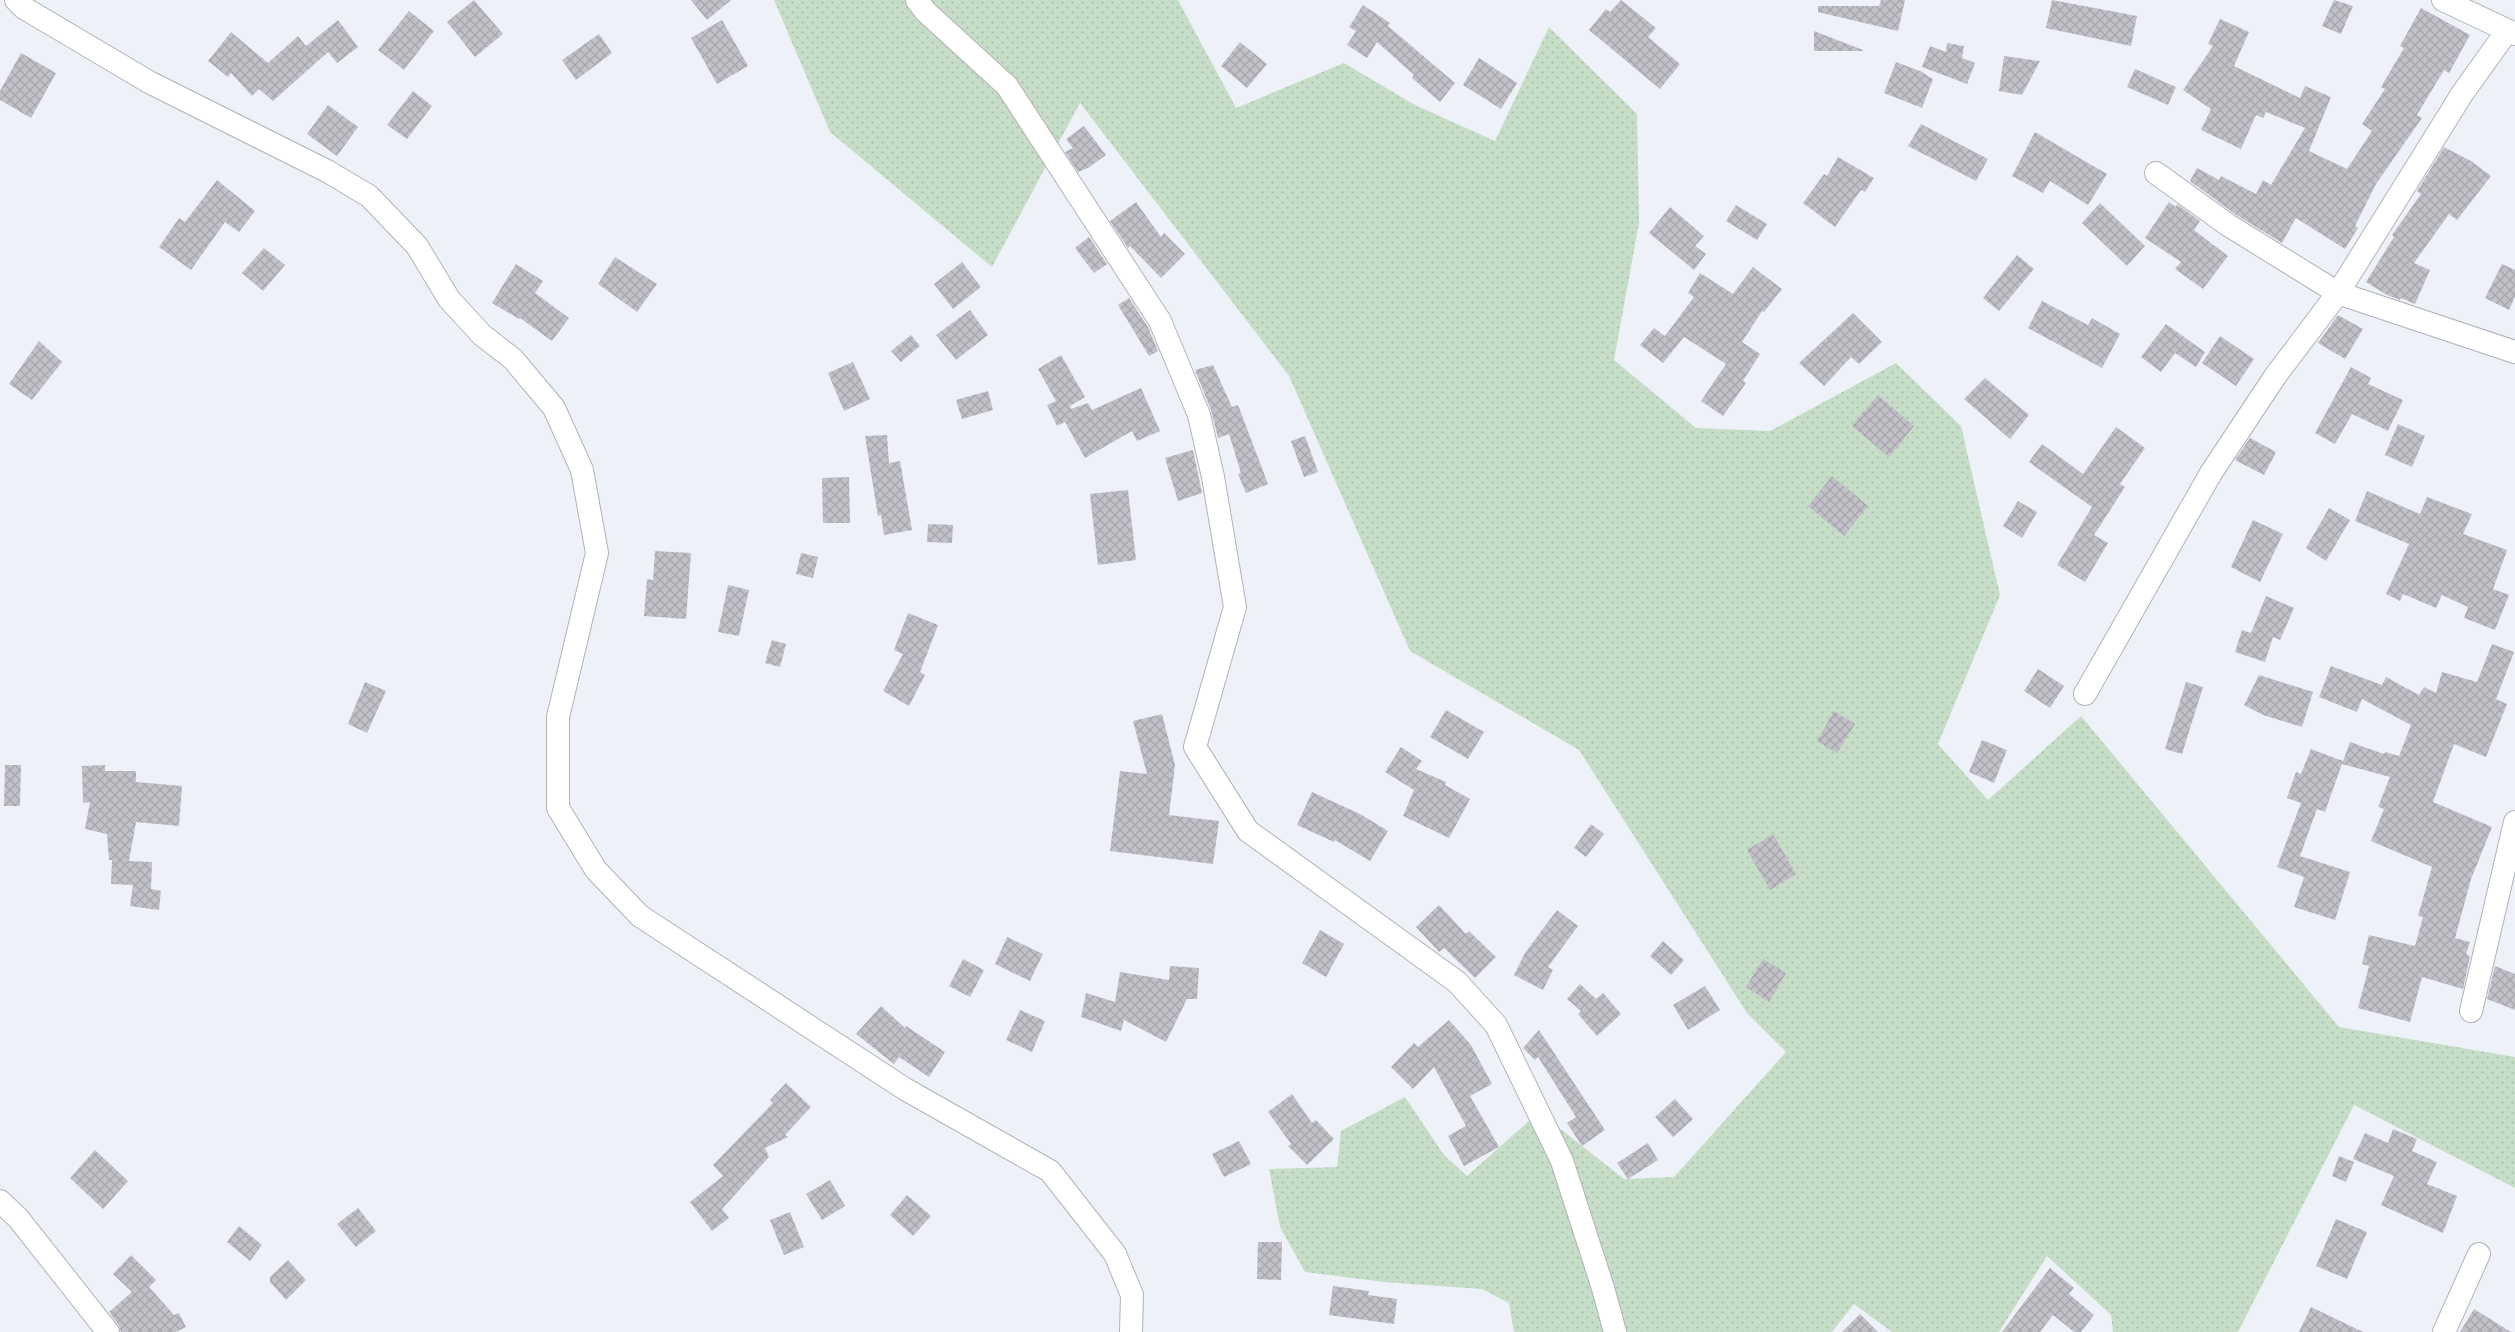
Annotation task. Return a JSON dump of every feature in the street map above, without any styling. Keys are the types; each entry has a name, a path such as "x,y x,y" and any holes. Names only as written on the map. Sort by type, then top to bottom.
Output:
{"street":[{"path":"16,0 24,8 149,82 328,171 369,196 417,246 449,299 482,334 519,366 554,408 582,470 597,553 558,717 558,808 596,870 640,916 905,1089 1050,1171 1115,1254 1132,1295 1131,1332"},
{"path":"917,0 925,11 1007,86 1160,321 1199,415 1213,477 1235,607 1195,747 1248,831 1457,982 1496,1025 1562,1161 1603,1288 1615,1332"},
{"path":"2085,694 2211,472 2276,374 2338,293 2462,94 2511,33 2443,0"},
{"path":"2156,173 2228,225 2338,293 2515,352"},
{"path":"2471,1011 2509,882 2515,822"},
{"path":"0,1201 18,1218 108,1332"},
{"path":"2444,1332 2480,1254"}],"green space":[{"path":"774,0 1178,0 1236,108 1344,63 1415,105 1495,141 1549,27 1637,114 1639,223 1614,360 1696,428 1770,431 1896,363 1961,426 2000,595 1938,744 1988,800 2081,716 2339,1027 2515,1057 2515,1188 2354,1105 2238,1332 2113,1332 2111,1315 2047,1256 1999,1332 1892,1332 1854,1304 1832,1332 1514,1332 1509,1303 1482,1289 1384,1282 1305,1272 1280,1227 1269,1169 1337,1167 1341,1131 1405,1097 1444,1155 1467,1176 1539,1112 1624,1179 1674,1177 1786,1052 1747,1013 1579,750 1410,651 1289,376 1080,103 992,267 830,132"}],"building":[{"path":"474,0 503,34 475,57 447,22"},
{"path":"691,0 731,0 707,20"},
{"path":"1621,0 1656,28 1648,37 1680,64 1660,89 1589,30 1606,9 1610,12"},
{"path":"1881,0 1905,0 1898,31 1818,12 1818,6 1879,6"},
{"path":"2052,0 2137,16 2131,46 2046,28"},
{"path":"2334,0 2353,6 2341,34 2322,26"},
{"path":"1363,5 1390,23 1388,26 1455,83 1440,102 1412,78 1414,75 1377,42 1367,58 1347,45 1356,31 1349,27"},
{"path":"2421,8 2470,35 2449,73 2444,70 2417,115 2422,118 2376,184 2355,226 2358,228 2345,249 2296,218 2282,243 2235,214 2190,181 2197,168 2219,180 2221,176 2256,194 2263,180 2271,185 2305,128 2266,112 2263,118 2256,115 2241,149 2201,130 2211,109 2183,90 2213,46 2208,44 2220,19 2249,32 2234,66 2300,98 2305,86 2331,97 2309,151 2347,169 2372,131 2362,124 2385,89 2381,87 2404,48 2400,46"},
{"path":"409,11 434,31 404,70 378,50"},
{"path":"338,20 358,47 337,63 328,52 273,101 259,89 252,96 231,73 228,77 208,61 231,32 268,63 298,36 306,46"},
{"path":"722,20 748,66 717,84 691,38"},
{"path":"1814,31 1863,50 1863,51 1814,51"},
{"path":"599,34 612,53 576,80 562,60"},
{"path":"1240,42 1267,64 1247,88 1221,66"},
{"path":"1947,43 1964,46 1962,58 1975,63 1967,84 1922,67 1930,46 1946,52"},
{"path":"21,53 56,73 31,118 0,100 0,91"},
{"path":"2004,56 2040,61 2022,95 1999,91"},
{"path":"1479,58 1517,83 1501,109 1463,85"},
{"path":"1896,62 1920,71 1933,79 1922,108 1884,93"},
{"path":"2135,69 2176,87 2168,105 2127,87"},
{"path":"413,91 432,106 407,139 387,125"},
{"path":"328,105 358,127 337,156 307,134"},
{"path":"1921,124 1988,159 1976,181 1908,146"},
{"path":"1084,126 1106,155 1088,168 1078,172 1065,152 1073,148 1066,139"},
{"path":"2035,132 2107,174 2088,205 2050,181 2043,193 2012,176"},
{"path":"2444,147 2471,161 2491,176 2457,220 2449,214 2414,263 2430,270 2415,304 2387,295 2366,282 2394,237 2392,235 2421,194 2417,191"},
{"path":"1838,157 1874,178 1865,192 1861,190 1835,227 1803,203 1824,174 1827,176"},
{"path":"217,180 255,211 239,232 225,222 191,270 159,247 179,218 185,222"},
{"path":"1136,202 1161,237 1164,233 1185,254 1161,278 1130,246 1128,248 1110,221"},
{"path":"2169,202 2176,207 2177,204 2200,221 2194,230 2228,256 2203,289 2175,269 2181,262 2145,238"},
{"path":"2100,203 2145,246 2127,266 2082,223"},
{"path":"1736,205 1767,224 1757,240 1726,221"},
{"path":"1670,207 1704,236 1695,246 1706,254 1694,270 1649,233"},
{"path":"1089,237 1107,264 1094,273 1075,248"},
{"path":"264,248 285,265 263,291 242,273"},
{"path":"2017,255 2034,269 1999,311 1983,298"},
{"path":"615,257 657,284 637,312 598,284"},
{"path":"962,262 981,287 953,309 934,284"},
{"path":"516,264 543,281 535,293 569,318 552,341 520,318 492,303"},
{"path":"2502,264 2515,270 2515,297 2509,310 2485,298"},
{"path":"1753,267 1782,289 1764,312 1762,311 1742,342 1760,354 1743,381 1746,383 1723,416 1701,401 1726,364 1684,337 1663,363 1640,345 1654,328 1665,336 1694,297 1688,293 1700,273 1733,294"},
{"path":"1129,298 1148,327 1158,351 1149,356 1118,305"},
{"path":"2042,301 2088,325 2092,318 2120,334 2102,368 2028,328"},
{"path":"970,310 988,335 956,360 936,335"},
{"path":"1853,313 1882,342 1859,364 1851,357 1824,386 1799,363"},
{"path":"2338,315 2363,329 2345,359 2318,343"},
{"path":"2166,324 2205,352 2196,367 2175,353 2161,372 2141,357"},
{"path":"911,335 920,346 901,362 891,351"},
{"path":"2220,336 2254,359 2236,386 2202,363"},
{"path":"39,341 62,362 32,400 9,384"},
{"path":"1061,355 1085,397 1070,406 1071,409 1088,403 1092,410 1141,388 1160,431 1137,441 1132,431 1085,458 1065,422 1057,426 1047,405 1056,401 1038,369"},
{"path":"853,362 870,399 844,411 828,373"},
{"path":"1213,365 1232,407 1238,405 1268,484 1246,493 1238,474 1241,473 1229,434 1218,438 1211,410 1195,370"},
{"path":"2351,367 2371,378 2368,384 2403,400 2388,431 2352,414 2335,444 2315,433"},
{"path":"1985,378 2029,415 2010,439 1964,399"},
{"path":"988,391 993,410 962,419 956,400"},
{"path":"1878,395 1914,426 1889,457 1852,426"},
{"path":"2398,424 2425,436 2412,467 2385,455"},
{"path":"2116,427 2145,448 2120,484 2125,487 2094,535 2108,543 2085,582 2057,565 2092,507 2029,462 2042,444 2083,474"},
{"path":"887,435 889,463 900,461 912,530 884,535 881,515 878,516 865,436"},
{"path":"1305,436 1318,472 1304,477 1291,441"},
{"path":"2250,438 2276,452 2264,475 2235,460"},
{"path":"1193,450 1202,493 1178,501 1165,458"},
{"path":"1832,476 1868,506 1844,536 1808,506"},
{"path":"849,477 850,523 823,523 822,478"},
{"path":"1128,490 1136,560 1098,565 1090,494"},
{"path":"2367,491 2420,514 2427,497 2472,514 2463,534 2507,550 2493,589 2509,595 2495,630 2464,618 2468,607 2442,595 2436,608 2403,594 2400,601 2386,594 2409,544 2355,521"},
{"path":"2018,501 2037,512 2022,538 2003,526"},
{"path":"2329,508 2350,520 2326,561 2306,548"},
{"path":"2253,520 2283,534 2260,582 2231,567"},
{"path":"928,524 953,525 952,543 927,542"},
{"path":"655,551 691,553 686,619 644,616 647,579 653,580"},
{"path":"801,553 818,557 813,578 796,574"},
{"path":"728,585 749,590 739,636 718,632"},
{"path":"2266,596 2294,608 2280,640 2273,637 2265,662 2235,652 2242,630 2251,633"},
{"path":"908,613 938,625 920,672 925,675 909,706 883,691 903,654 894,650"},
{"path":"772,640 786,644 780,667 765,663"},
{"path":"2492,644 2514,652 2496,699 2507,704 2486,757 2454,744 2433,802 2492,827 2471,879 2455,938 2470,942 2466,954 2470,956 2463,989 2422,977 2410,1022 2358,1008 2369,966 2362,964 2369,935 2415,946 2423,917 2418,916 2432,867 2371,841 2384,809 2378,807 2390,777 2342,764 2350,742 2384,754 2385,752 2399,756 2411,725 2362,699 2357,712 2319,697 2331,666 2382,685 2386,677 2419,695 2424,687 2436,693 2442,672 2477,682"},
{"path":"2038,669 2064,686 2050,708 2024,691"},
{"path":"2259,675 2313,692 2302,727 2263,715 2244,705"},
{"path":"365,682 386,691 367,733 348,724"},
{"path":"2186,682 2203,687 2182,754 2165,749"},
{"path":"1446,710 1484,732 1468,759 1430,737"},
{"path":"1834,711 1855,724 1837,753 1817,741"},
{"path":"1162,714 1175,765 1169,815 1219,821 1213,864 1110,851 1120,771 1147,774 1133,721"},
{"path":"1982,740 2007,750 1994,783 1969,772"},
{"path":"1401,747 1422,761 1416,769 1446,782 1445,785 1470,799 1449,838 1403,816 1414,790 1385,772"},
{"path":"2311,749 2343,761 2325,812 2317,809 2300,856 2350,872 2335,920 2294,907 2304,877 2277,867 2301,803 2287,798 2296,772 2301,774"},
{"path":"5,765 21,765 20,806 4,806"},
{"path":"105,765 105,771 136,771 136,782 182,786 179,826 136,822 129,861 152,862 151,889 161,891 159,910 130,906 133,885 111,884 112,860 109,860 107,834 85,829 90,802 83,803 82,766"},
{"path":"1312,792 1360,814 1388,831 1370,861 1335,840 1334,842 1297,825"},
{"path":"1591,824 1604,834 1586,857 1574,848"},
{"path":"1773,834 1796,874 1770,890 1747,850"},
{"path":"1439,905 1466,934 1469,931 1496,957 1475,978 1444,948 1439,952 1416,927"},
{"path":"1557,910 1578,926 1548,967 1553,970 1543,990 1514,975 1525,953"},
{"path":"1320,930 1344,944 1326,977 1302,963"},
{"path":"1007,937 1043,954 1030,981 995,964"},
{"path":"1663,941 1684,960 1671,975 1650,956"},
{"path":"963,959 984,970 970,997 949,986"},
{"path":"1763,959 1786,973 1769,1002 1746,987"},
{"path":"1170,966 1199,968 1197,999 1187,999 1166,1042 1124,1020 1121,1031 1081,1017 1086,993 1115,1002 1120,972 1169,980"},
{"path":"2495,966 2515,974 2515,1010 2487,999"},
{"path":"1580,984 1596,999 1603,993 1621,1014 1597,1036 1578,1014 1581,1011 1567,999"},
{"path":"1705,986 1720,1010 1688,1030 1673,1005"},
{"path":"881,1006 905,1028 906,1026 945,1052 929,1077 899,1057 894,1064 856,1034"},
{"path":"1020,1010 1045,1021 1032,1052 1006,1040"},
{"path":"1449,1020 1471,1045 1492,1084 1470,1096 1499,1147 1464,1166 1448,1136 1466,1126 1434,1067 1413,1089 1391,1067 1414,1043 1418,1047"},
{"path":"1539,1030 1605,1130 1582,1146 1567,1123 1576,1117 1538,1057 1535,1060 1523,1048"},
{"path":"786,1083 811,1107 785,1135 788,1137 765,1148 769,1157 722,1209 729,1218 712,1231 690,1202 723,1176 713,1165 773,1103 770,1100"},
{"path":"1292,1094 1312,1123 1316,1120 1334,1139 1307,1165 1288,1146 1291,1144 1268,1112"},
{"path":"1675,1099 1693,1119 1673,1137 1655,1117"},
{"path":"2393,1129 2417,1139 2412,1151 2437,1162 2427,1184 2457,1196 2443,1233 2381,1205 2394,1176 2353,1159 2365,1133 2388,1143"},
{"path":"1239,1141 1251,1164 1224,1177 1212,1154"},
{"path":"1648,1143 1658,1160 1628,1179 1617,1163"},
{"path":"95,1150 128,1181 103,1209 70,1178"},
{"path":"2339,1156 2354,1162 2346,1182 2332,1176"},
{"path":"830,1180 845,1206 822,1220 806,1194"},
{"path":"907,1195 931,1216 913,1236 890,1215"},
{"path":"358,1208 376,1231 356,1247 337,1224"},
{"path":"790,1212 804,1247 784,1255 770,1220"},
{"path":"2336,1219 2367,1232 2347,1279 2316,1266"},
{"path":"239,1226 262,1245 250,1261 227,1242"},
{"path":"1258,1242 1282,1242 1281,1280 1257,1279"},
{"path":"131,1255 156,1280 149,1287 174,1315 179,1313 186,1327 176,1332 121,1332 118,1324 109,1312 132,1292 113,1274"},
{"path":"288,1260 306,1280 286,1300 270,1282 270,1277"},
{"path":"2050,1268 2074,1288 2069,1294 2094,1315 2081,1332 2074,1332 2053,1315 2040,1332 2002,1332"},
{"path":"1333,1286 1369,1291 1368,1295 1397,1299 1394,1324 1329,1315"},
{"path":"2311,1307 2363,1332 2299,1332"},
{"path":"2474,1309 2511,1332 2460,1332"},
{"path":"1860,1314 1878,1332 1842,1332"}]}
